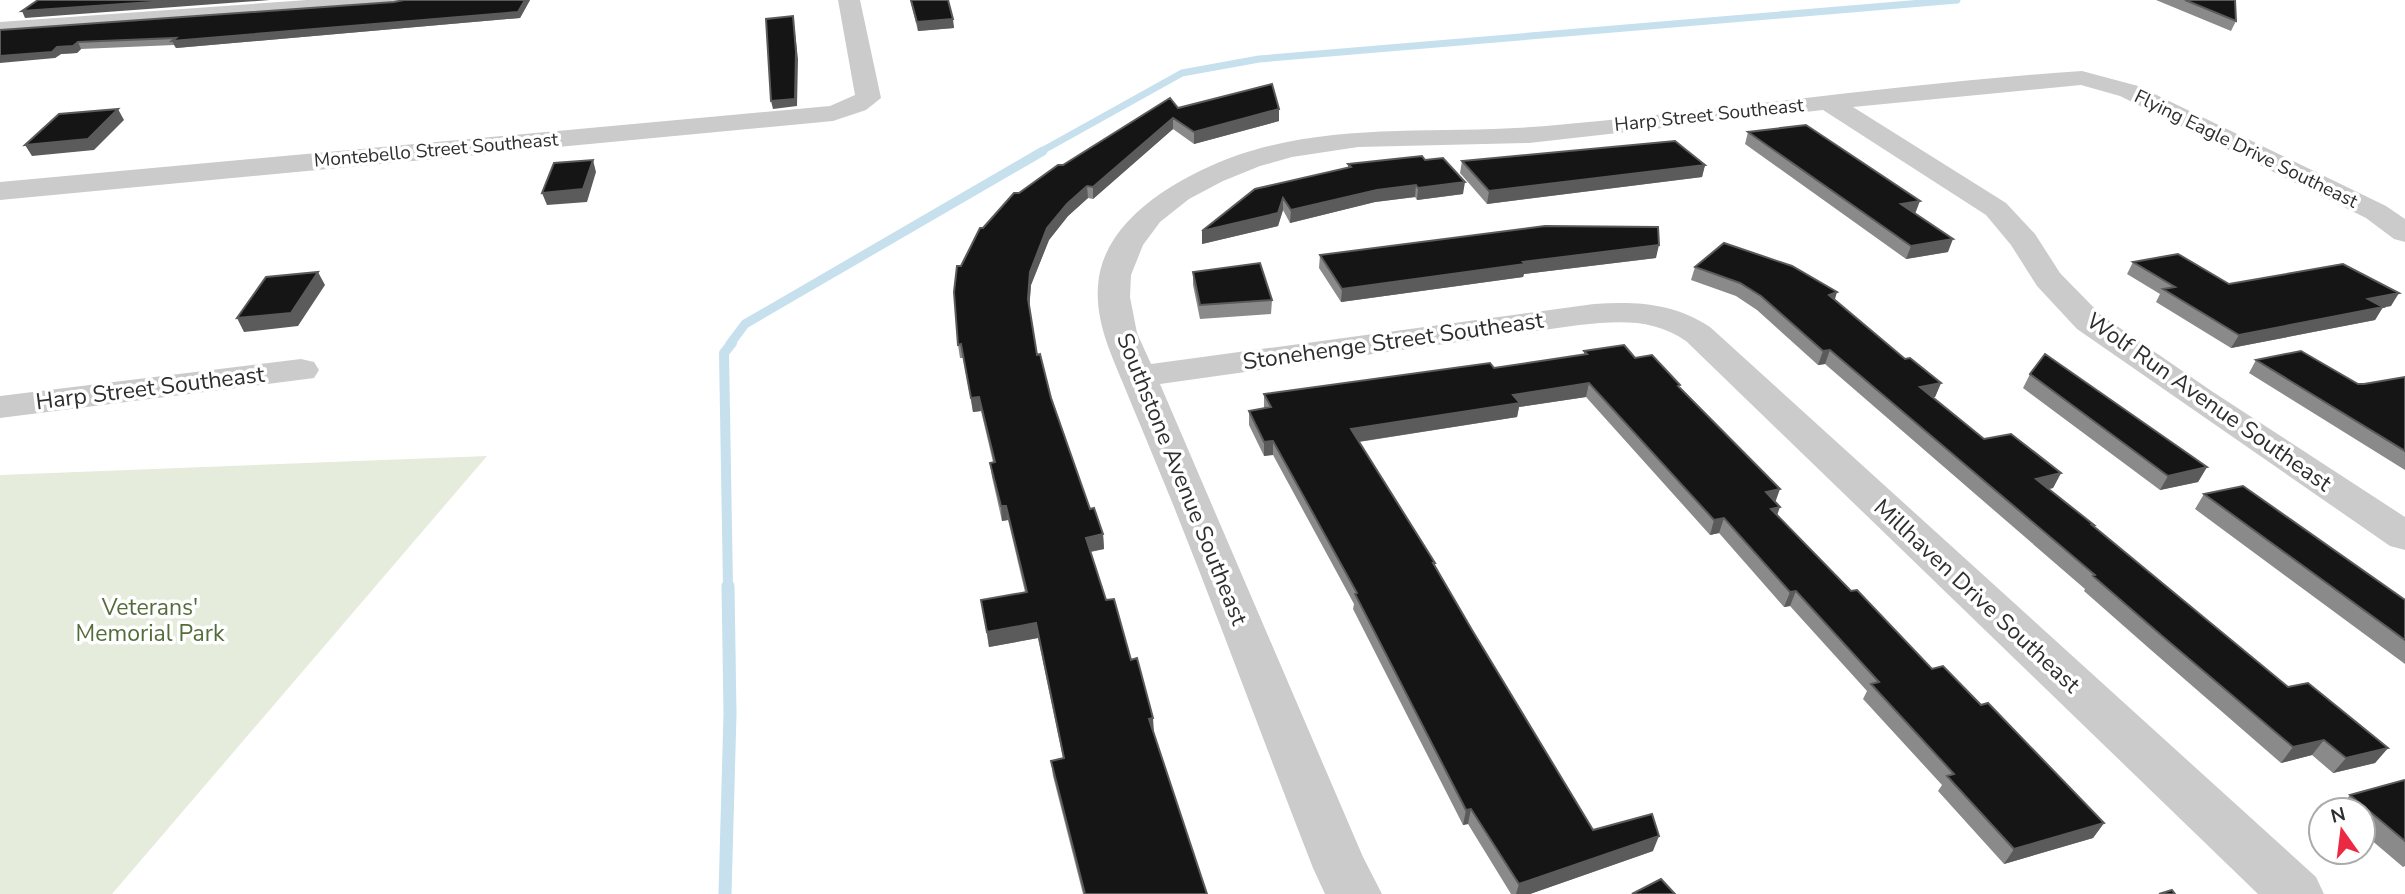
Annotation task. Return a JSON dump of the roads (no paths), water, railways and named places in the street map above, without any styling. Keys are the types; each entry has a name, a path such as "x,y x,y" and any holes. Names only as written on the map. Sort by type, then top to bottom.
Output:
{"street":[{"path":"0,29 396,0"},
{"name":"Montebello Street Southeast","path":"0,191 814,115 857,106 868,98 849,0"},
{"name":"Harp Street Southeast","path":"1336,141 1510,137 2049,79 2082,78"},
{"name":"Flying Eagle Drive Southeast","path":"2082,78 2129,91 2376,212 2405,233"},
{"name":"Wolf Run Avenue Southeast","path":"1828,102 1996,209 2024,241 2048,279 2089,322 2200,400 2405,536"},
{"name":"Southstone Avenue Southeast","path":"1336,141 1283,151 1212,176 1151,213 1122,252 1114,278 1114,303 1120,333 1340,868 1354,894"},
{"name":"Stonehenge Street Southeast","path":"1138,376 1579,315 1626,312 1649,314"},
{"name":"Millhaven Drive Southeast","path":"1649,314 1675,320 1698,334 2296,894"},
{"name":"Harp Street Southeast","path":"0,407 301,369"}],"waterway":[{"path":"1040,152 1182,73 1259,59 1957,0"},
{"path":"730,344 745,324 1043,151"},
{"path":"728,587 724,353 732,343"},
{"path":"725,894 730,714 728,586"}],"park label":[{"name":"Veterans' Memorial Park","path":"150,620"}]}
